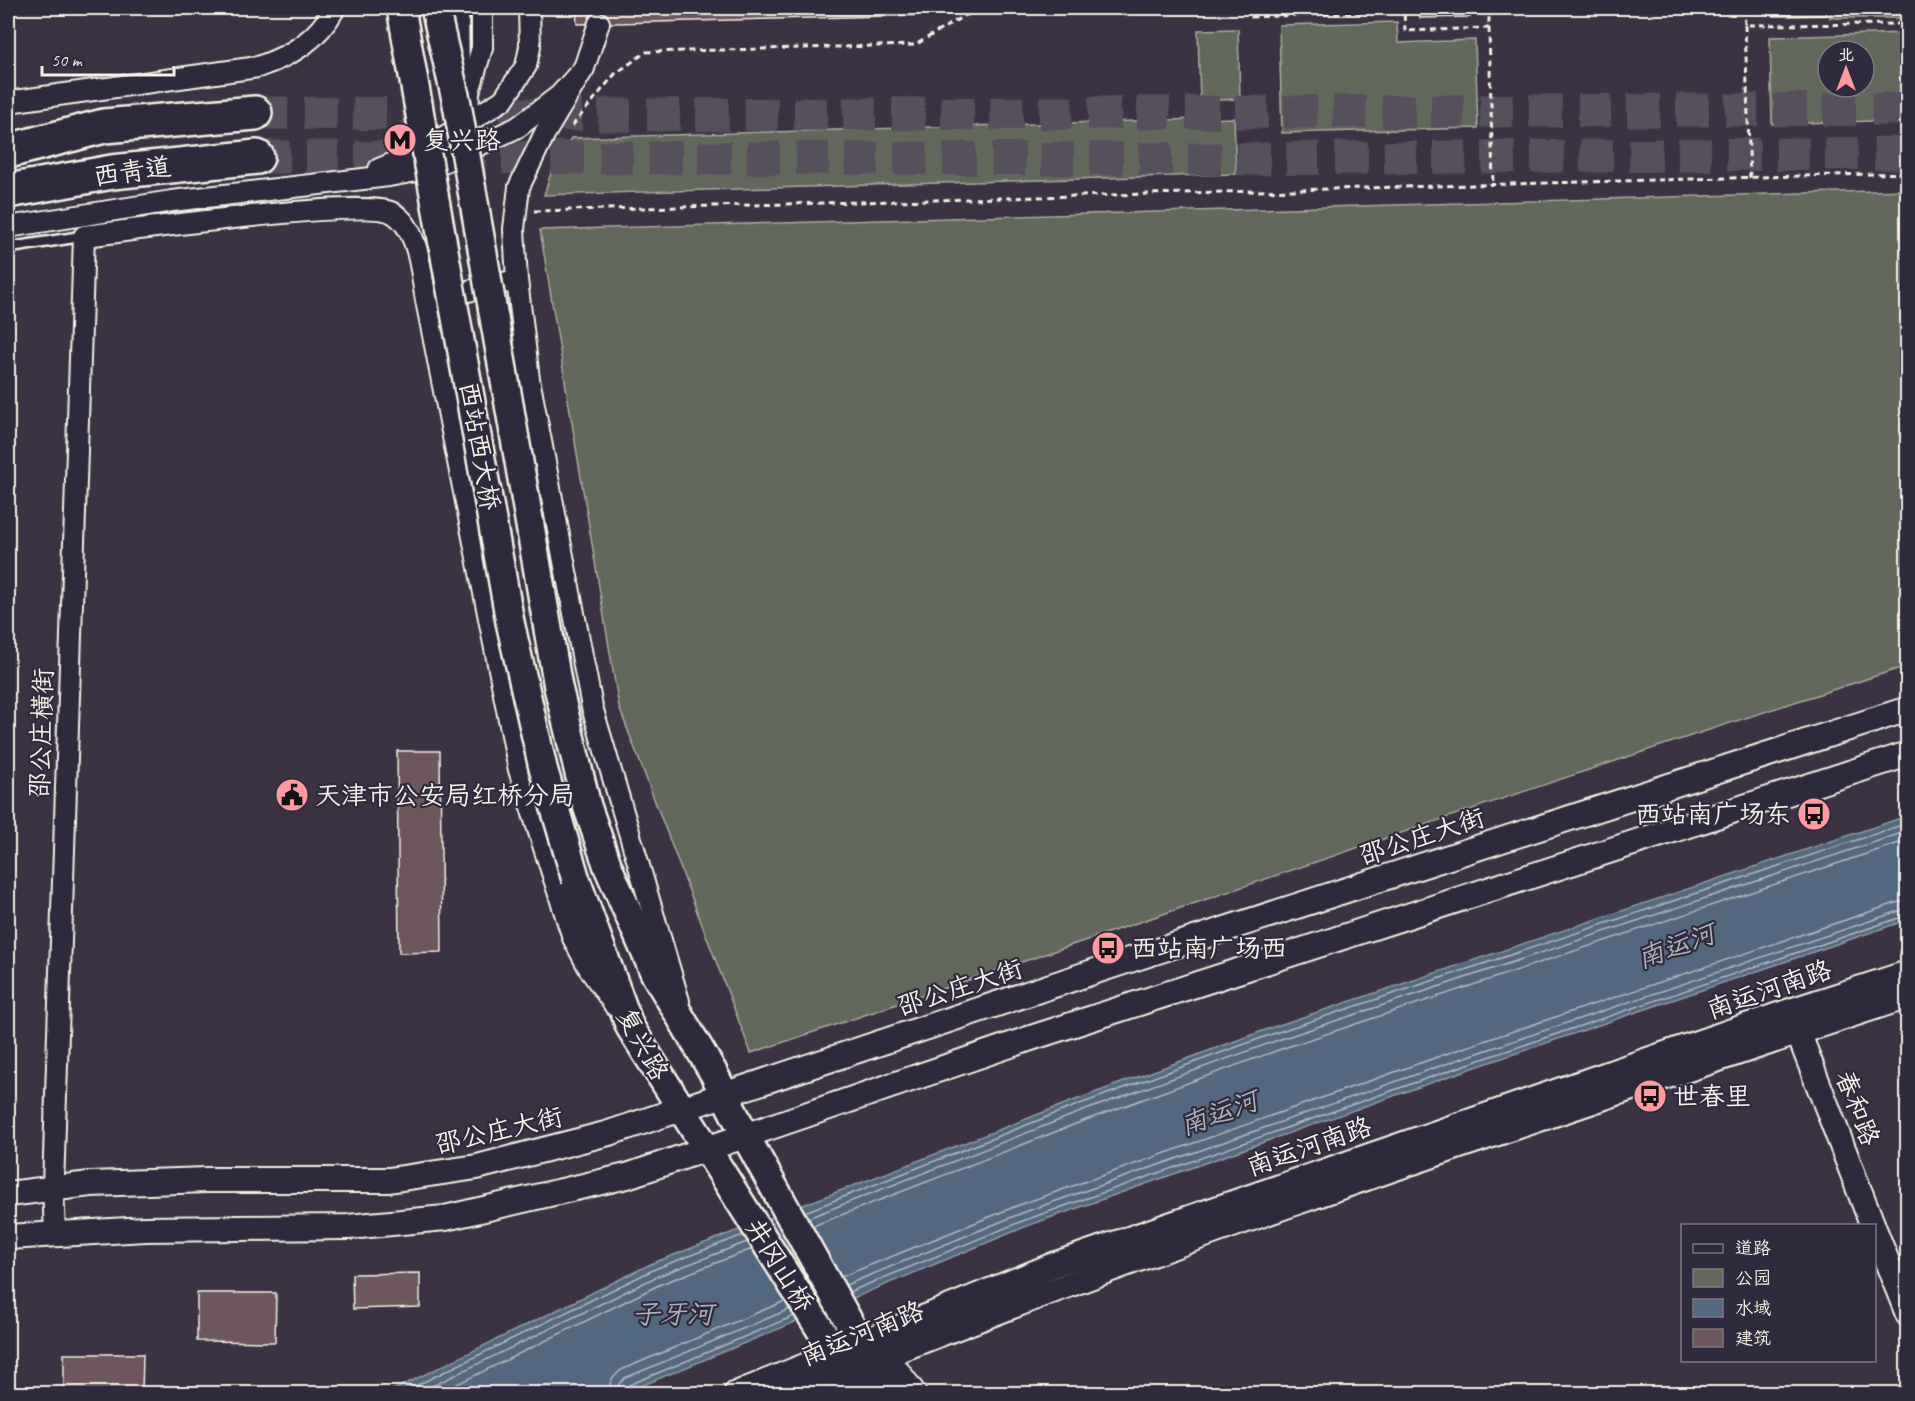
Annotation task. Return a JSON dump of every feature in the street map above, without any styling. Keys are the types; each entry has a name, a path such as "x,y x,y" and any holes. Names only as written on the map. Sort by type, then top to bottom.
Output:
{"highway":[{"name":"西青道","path":"8,151 104,126 255,113"},
{"path":"8,127 61,124 104,126"},
{"name":"西青道","path":"8,191 112,172 257,158"}],"main road":[{"name":"西站西大桥","path":"401,8 510,622 543,768 576,880"},
{"name":"西站西大桥","path":"435,8 462,112 558,687 587,806 608,867"},
{"name":"复兴路","path":"608,867 655,974 772,1181"},
{"name":"复兴路","path":"576,880 630,1028 736,1195"},
{"name":"井冈山桥","path":"772,1181 850,1356"},
{"name":"井冈山桥","path":"736,1195 850,1356"},
{"path":"850,1356 861,1394"},
{"path":"850,1356 890,1394"}],"street":[{"path":"8,102 258,67 280,60 304,47 325,25 335,8"},
{"path":"456,8 462,112 471,150"},
{"path":"321,184 388,166 420,152 462,112 482,48 483,8"},
{"path":"462,112 502,100 526,66 530,47 529,8"},
{"path":"599,23 584,68 545,133 519,187 514,229 517,280 529,379 592,707 687,1029"},
{"path":"8,227 172,201 428,169 518,127 560,94 584,68"},
{"path":"84,236 298,213 384,210 393,213 408,228 426,300 519,770 573,938 590,970 630,1028"},
{"name":"邵公庄横街","path":"55,1233 53,1187 84,236"},
{"path":"426,300 517,280"},
{"name":"邵公庄大街","path":"8,1194 53,1187 207,1180 389,1180 477,1167 609,1133 1126,962 1908,709"},
{"path":"8,1237 145,1229 348,1227 445,1218 627,1176 1046,1034 1908,754"},
{"name":"南运河南路","path":"736,1394 850,1356 1056,1264 1794,1022 1908,973"},
{"name":"南运河南路","path":"1794,1022 1908,996"},
{"name":"春和路","path":"1794,1022 1873,1224"},
{"name":"春和路","path":"1876,1232 1908,1314"},
{"path":"850,1356 914,1394"},
{"name":"南运河南路","path":"790,1394 850,1356"}],"lane":[{"path":"8,248 84,236"}],"path":[{"path":"566,135 615,74 646,52 915,45 964,16 988,8"},
{"path":"1249,8 1249,17 1404,11 1405,31 1489,28"},
{"path":"1489,8 1493,184"},
{"path":"1744,8 1750,178"},
{"path":"1745,25 1908,24"},
{"path":"534,211 1908,173"},
{"path":"532,221 535,203"}],"green space":[{"path":"1830,8 1907,8 1907,18 1830,18"},
{"path":"1397,22 1398,43 1475,40 1478,128 1282,133 1279,25"},
{"path":"1238,29 1240,99 1200,101 1198,30"},
{"path":"1907,33 1907,120 1772,124 1770,37"},
{"path":"1234,118 1236,174 544,195 552,170 571,138"},
{"path":"1907,190 1907,666 1617,760 751,1053 619,707 540,230"}],"water":[{"name":"子牙河","path":"1907,816 1907,920 1464,1071 1027,1226 624,1393 385,1394 653,1263 1078,1099 1276,1026"}],"building":[{"path":"576,8 925,8 925,15 577,24"},
{"path":"1420,8 1470,8 1470,17 1420,18"},
{"path":"1774,8 1826,8 1827,15 1774,16"},
{"path":"397,751 440,751 442,952 399,953"},
{"path":"420,1273 420,1307 353,1309 352,1274"},
{"path":"197,1293 276,1293 275,1342 197,1341"},
{"path":"64,1354 143,1354 142,1394 64,1394"}],"tunnel":[{"path":"599,23 600,8"},
{"path":"255,113 643,115 1908,109"},
{"path":"257,157 1238,159 1908,153"}],"place":[{"name":"复兴路","path":"400,140"},
{"name":"天津市公安局红桥分局","path":"292,795"},
{"name":"西站南广场东","path":"1814,814"},
{"name":"西站南广场西","path":"1108,948"},
{"name":"世春里","path":"1650,1096"}],"water label":[{"name":"南运河","path":"1676,946"},
{"name":"南运河","path":"1219,1113"}]}
